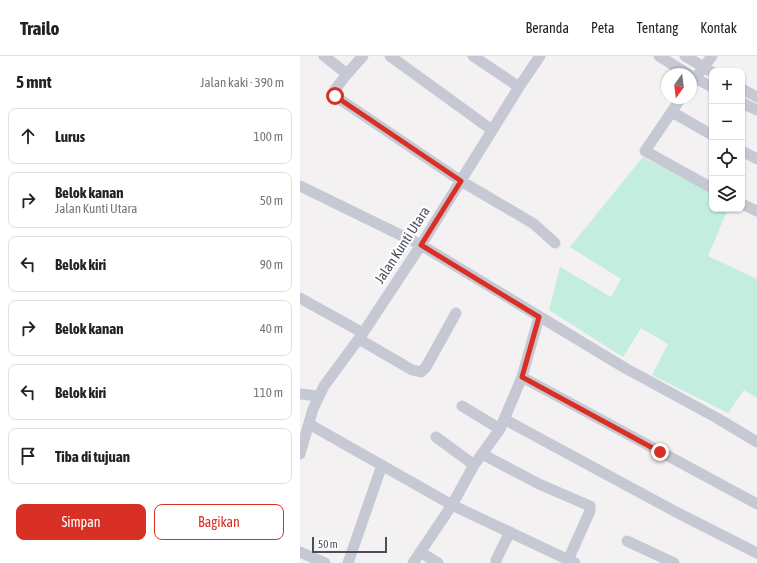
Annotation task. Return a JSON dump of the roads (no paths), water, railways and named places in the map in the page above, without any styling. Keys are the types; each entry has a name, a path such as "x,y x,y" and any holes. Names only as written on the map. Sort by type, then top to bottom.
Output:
{"street":[{"path":"324,56 347,74"},
{"path":"363,56 334,91 335,96 461,181 534,224 555,243"},
{"path":"390,56 492,130"},
{"path":"474,56 519,87"},
{"name":"Jalan Kunti Utara","path":"301,449 318,396 361,336 421,245 519,87 540,56"},
{"path":"659,56 676,68"},
{"path":"685,56 708,69"},
{"path":"697,75 708,69 712,56"},
{"path":"697,81 709,86"},
{"path":"745,91 757,97"},
{"path":"678,104 644,151 709,186"},
{"path":"745,104 757,110"},
{"path":"672,112 709,133"},
{"path":"745,153 757,160"},
{"path":"300,186 421,245 539,317 757,442"},
{"path":"745,205 757,211"},
{"path":"300,298 412,370 421,372 426,367 456,313"},
{"path":"413,563 452,505 474,466 502,424 522,377 539,317"},
{"path":"522,377 757,504"},
{"path":"300,394 318,396"},
{"path":"462,406 502,424 757,553"},
{"path":"309,424 452,505 571,561 590,511 590,506 539,484 482,454"},
{"path":"436,437 474,466"},
{"path":"348,563 382,465"},
{"path":"496,563 496,560 510,532"},
{"path":"627,541 674,563"},
{"path":"300,552 325,563"},
{"path":"420,552 438,563"}]}
